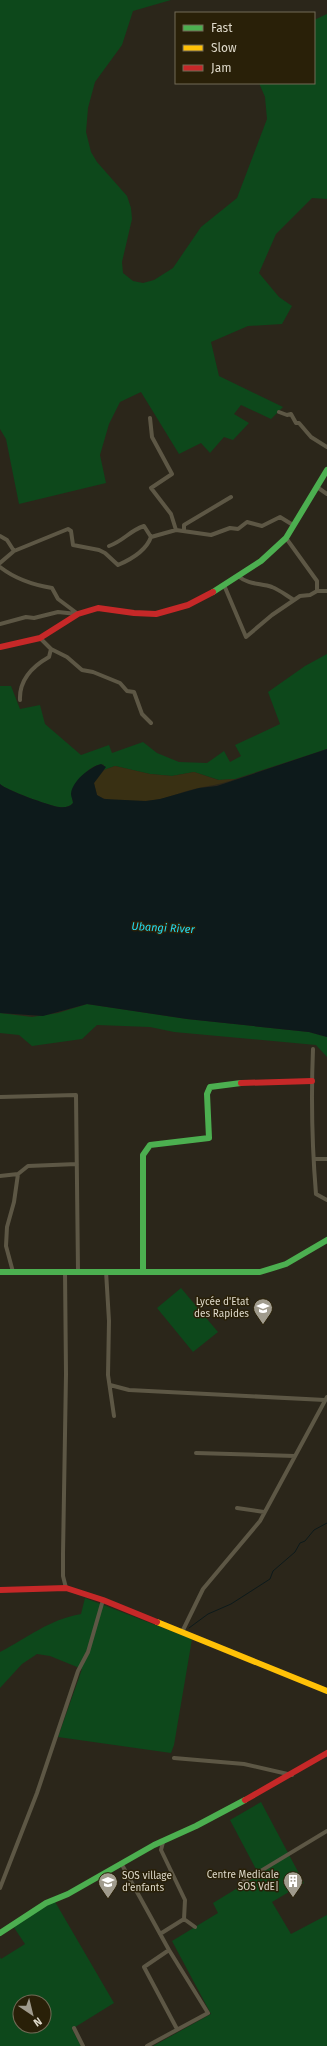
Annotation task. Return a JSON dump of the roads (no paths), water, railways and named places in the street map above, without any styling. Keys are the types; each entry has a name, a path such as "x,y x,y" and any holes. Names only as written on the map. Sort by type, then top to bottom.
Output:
{"main road":[{"path":"0,647 40,638 78,614 98,608 156,614 168,612 186,605 224,585 258,564 286,538 327,470"},
{"path":"143,1272 142,1155 146,1149 158,1143 174,1143 209,1138 207,1094 210,1087 254,1082 312,1081"},
{"path":"0,1272 78,1271 246,1274 271,1271 290,1263 327,1240"},
{"path":"0,1590 66,1588 103,1600 327,1691"},
{"path":"0,1933 46,1903 292,1775 327,1753"}],"street":[{"path":"279,412 287,415 291,414 296,423 299,424 311,438 327,447"},
{"path":"150,418 152,437 172,474 152,488 171,514 176,530"},
{"path":"317,487 327,494"},
{"path":"184,531 184,525 231,497"},
{"path":"0,563 14,551 68,529 71,531 72,545 105,553 118,565 128,562 148,546 152,537 176,530 211,535 230,528 238,529 247,522 262,526 280,517 293,525"},
{"path":"109,546 121,542 133,530 144,526 152,537"},
{"path":"0,536 7,540 14,551"},
{"path":"286,538 317,582 317,591"},
{"path":"0,567 20,579 40,586 52,588 58,599 78,614"},
{"path":"238,576 250,583 271,587 283,592 294,600"},
{"path":"224,585 246,637 272,615 294,600 317,591 327,591"},
{"path":"0,624 58,612 78,614"},
{"path":"40,638 51,649 67,657 82,670 93,672 120,683 127,691 134,692 142,714 151,724"},
{"path":"20,700 24,681 30,670 49,657 51,649"},
{"path":"313,1048 312,1081 316,1194 327,1200"},
{"path":"0,1097 76,1095 78,1271"},
{"path":"314,1160 327,1159"},
{"path":"0,1176 18,1174 28,1166 77,1164"},
{"path":"13,1272 6,1246 6,1228 14,1202 18,1174"},
{"path":"65,1271 66,1374 63,1576 66,1588"},
{"path":"106,1272 109,1321 108,1375 111,1406 114,1416"},
{"path":"110,1385 129,1390 326,1398 260,1521 203,1589 182,1632"},
{"path":"196,1453 295,1456"},
{"path":"237,1508 264,1512"},
{"path":"0,1888 38,1792 78,1671 88,1652 103,1600"},
{"path":"174,1758 244,1764 292,1775"},
{"path":"240,1884 327,1832"},
{"path":"163,1841 160,1850 185,1900 184,1919"},
{"path":"121,1864 169,1950 208,2013 147,2046"},
{"path":"184,1919 195,1927"},
{"path":"160,1934 184,1919"},
{"path":"169,1950 144,1967 177,2029"},
{"path":"74,2028 83,2046"}],"water":[{"name":"Ubangi River","path":"327,749 327,1037 309,1032 187,1019 87,1004 43,1016 0,1013 0,784 10,790 38,801 54,806 67,807 73,803 71,794 72,789 78,780 87,771 101,764 106,767 94,783 97,795 104,799 146,801 160,799 199,788 217,786"}],"waterway":[{"path":"189,1628 208,1614 231,1604 270,1579 273,1571 295,1552 300,1543 305,1541 314,1530 327,1523"}],"place":[{"name":"Lycée d'Etat des Rapides","path":"263,1325"},
{"name":"Centre Medicale SOS VdE|","path":"293,1898"},
{"name":"SOS village d'enfants","path":"108,1899"}]}
